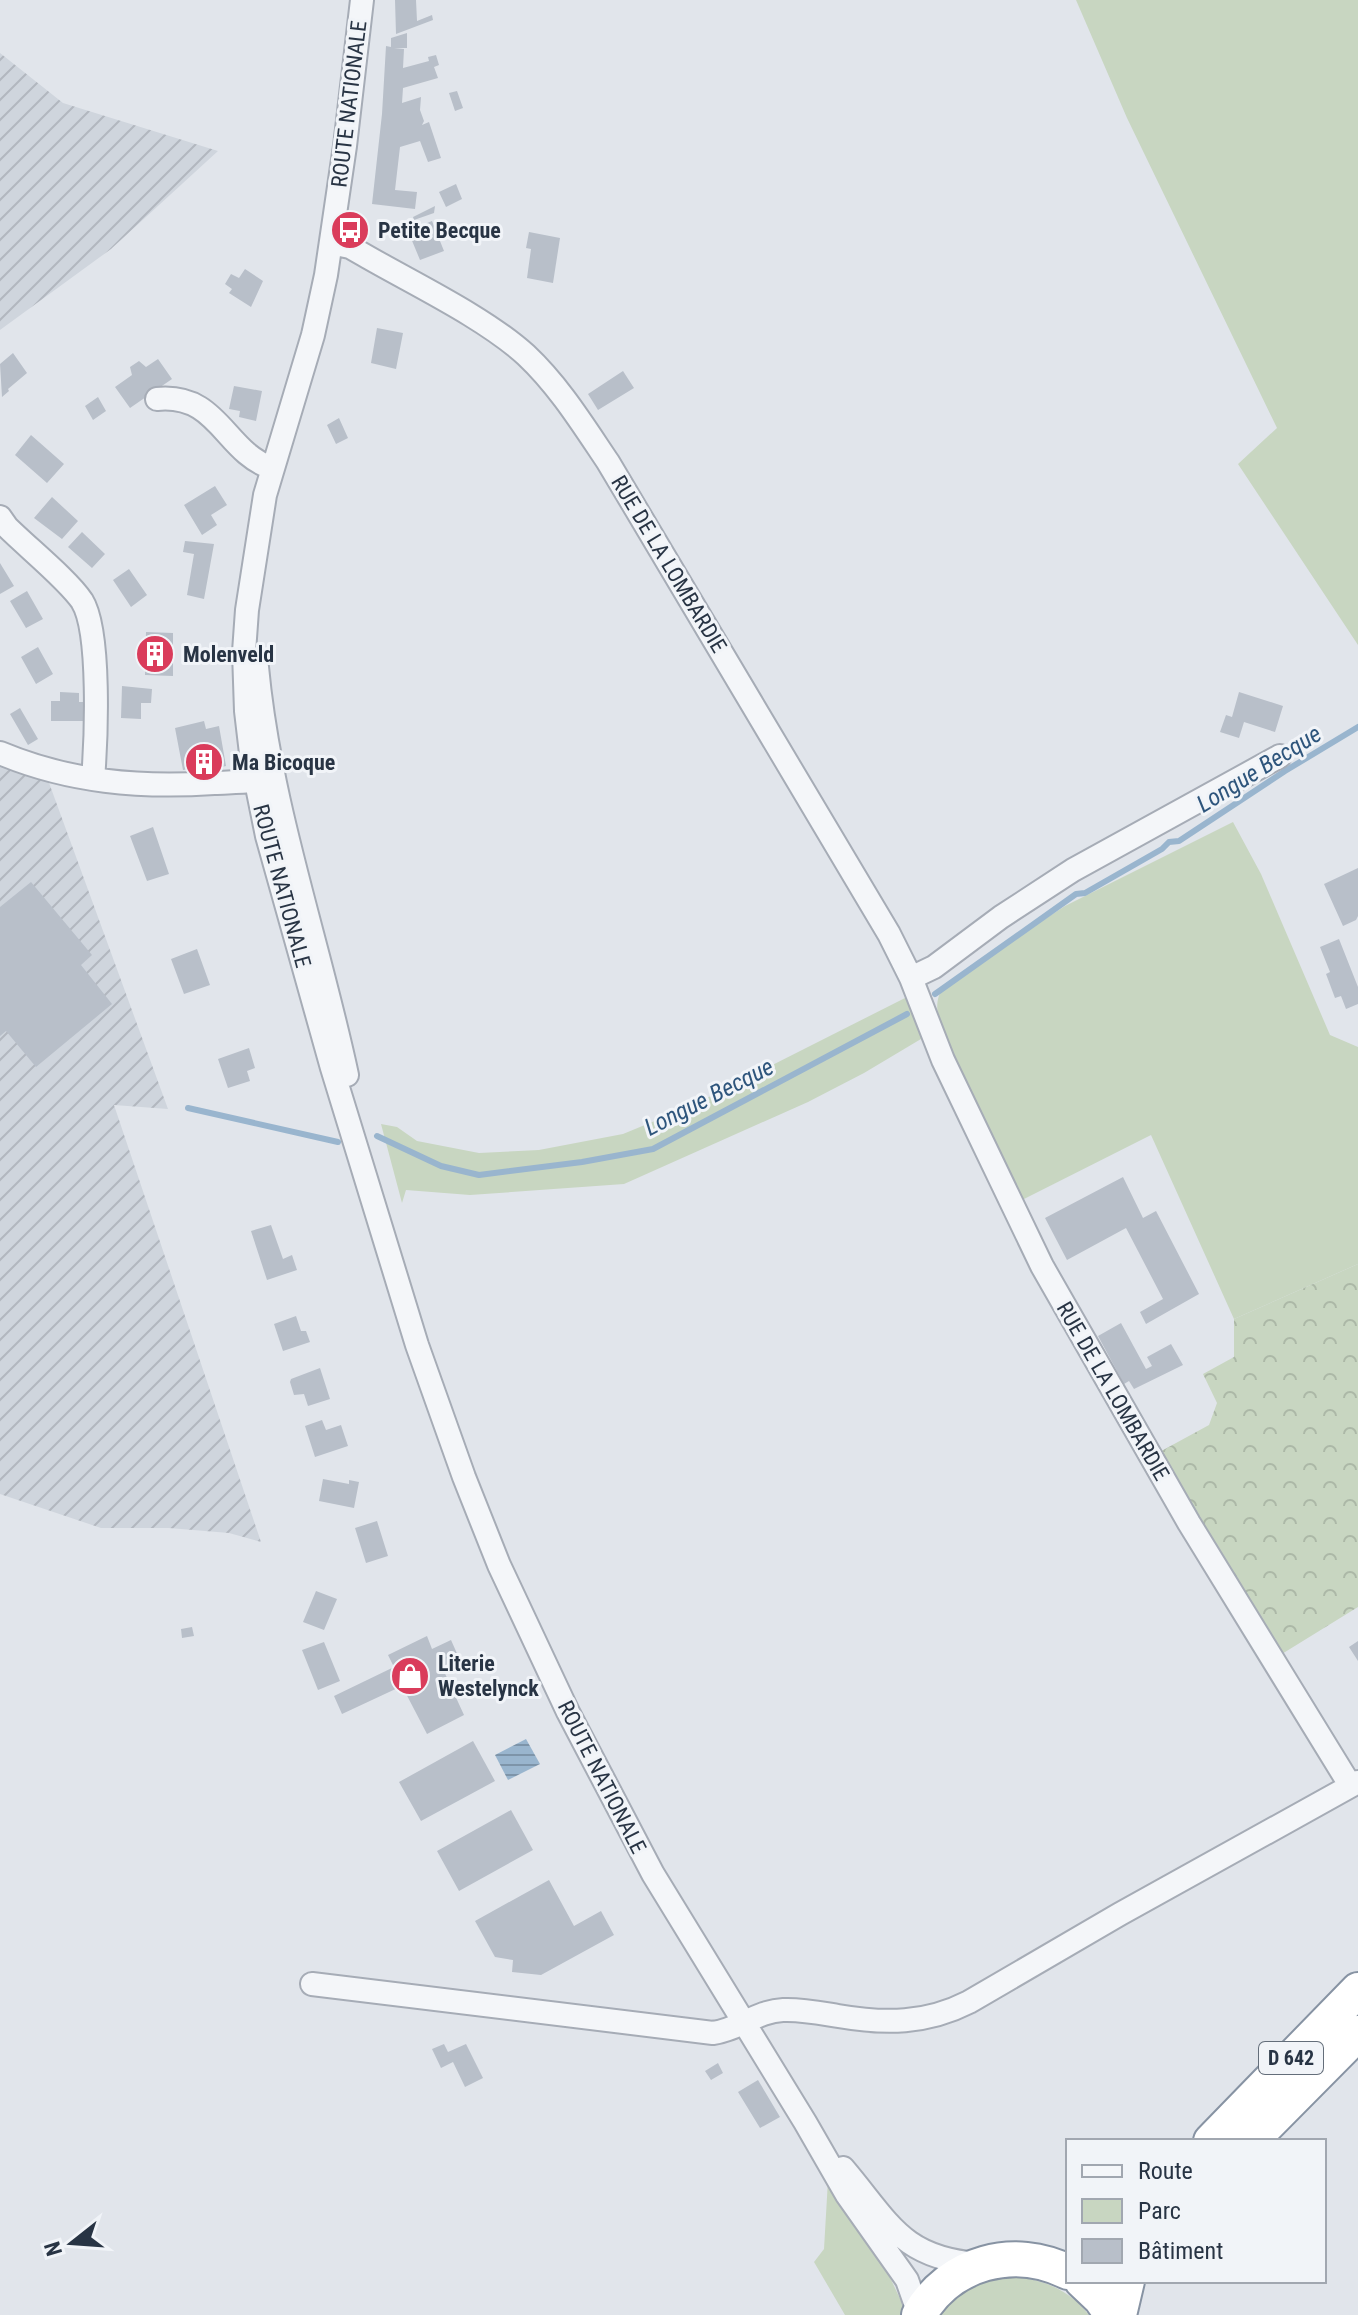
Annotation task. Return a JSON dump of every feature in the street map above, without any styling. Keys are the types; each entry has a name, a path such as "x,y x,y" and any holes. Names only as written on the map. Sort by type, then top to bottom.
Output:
{"highway":[{"name":"D 642","path":"1213,2139 1358,1990"},
{"name":"D 642","path":"1253,2139 1358,2033"},
{"path":"919,2314 948,2281 979,2264 1013,2258 1036,2260 1066,2270"},
{"path":"1083,2283 1101,2299 1112,2315"},
{"path":"1119,2315 1127,2283"}],"street":[{"name":"ROUTE NATIONALE","path":"362,0 331,243 318,317 272,468 260,523 246,621 244,669 249,737 265,780 275,869 404,1307 446,1430 510,1588 605,1785 677,1915 847,2195 907,2280 919,2314"},
{"name":"RUE DE LA LOMBARDIE","path":"312,1984 713,2033 779,2010 800,2010 858,2020 921,2020 945,2014 1354,1784 1295,1700 1181,1510 1042,1266 943,1060 911,978 885,926 628,494 558,391 526,356 492,329 350,247 331,243"},
{"path":"157,399 177,398 195,404 211,415 254,460 272,468"},
{"path":"0,517 79,597 88,611 94,638 93,779"},
{"path":"0,753 40,768 93,779 158,787 265,780"},
{"path":"911,978 942,961 1063,876 1280,756"},
{"name":"ROUTE NATIONALE","path":"805,2122 892,2227 909,2243 936,2258 979,2264"}],"shaded area":[{"path":"0,53 63,103 218,151 111,249 0,330"},
{"path":"0,761 48,780 168,1109 114,1105 261,1542 229,1533 169,1528 101,1528 0,1494"}],"green space":[{"path":"1076,0 1358,0 1358,645 1238,464 1277,428 1127,118"},
{"path":"1233,822 1261,874 1330,1035 1358,1047 1358,1264 1234,1319 1151,1135 1022,1200 941,1027 937,1005 944,985 1065,906"},
{"path":"907,997 926,1036 808,1102 624,1184 470,1195 406,1190 402,1203 381,1124 397,1127 417,1141 479,1153 539,1150 623,1134 691,1106"},
{"path":"1358,1264 1358,1607 1277,1657 1154,1455 1209,1425 1217,1403 1203,1374 1234,1357 1234,1319"},
{"path":"828,2180 886,2269 903,2305 900,2315 845,2315 814,2262 824,2249"},
{"path":"1014,2277 1056,2288 1089,2315 938,2315 972,2288 991,2280"}],"water":[{"path":"526,1739 540,1764 508,1780 495,1755"}],"building":[{"path":"395,0 416,0 417,21 432,15 433,20 396,34"},
{"path":"407,33 407,48 394,48 404,49 403,68 429,61 428,57 436,55 439,65 434,67 438,78 403,88 402,103 421,97 422,125 429,122 441,158 428,162 420,141 400,147 395,190 417,192 415,209 372,204 386,46 391,47 391,38"},
{"path":"457,91 463,108 455,111 449,93"},
{"path":"456,184 462,199 446,207 439,192"},
{"path":"435,206 434,213 414,220 413,217"},
{"path":"432,221 444,251 420,260 408,231"},
{"path":"529,232 560,238 553,283 527,278 531,249 526,248"},
{"path":"245,269 263,281 251,307 229,293 232,289 225,284 231,274 239,278"},
{"path":"377,328 403,333 396,369 371,363"},
{"path":"13,353 27,373 2,397 0,364"},
{"path":"158,359 172,379 130,408 115,387 132,375 130,367 139,361 146,367"},
{"path":"623,371 634,388 598,410 588,394"},
{"path":"234,386 262,391 256,421 239,417 240,411 229,409"},
{"path":"98,397 106,411 93,420 85,406"},
{"path":"339,418 348,438 336,444 327,425"},
{"path":"31,435 64,464 47,483 15,455"},
{"path":"215,486 227,505 211,515 217,525 202,535 184,505"},
{"path":"52,497 78,521 62,539 34,518"},
{"path":"82,532 105,554 92,568 68,547"},
{"path":"185,541 214,544 204,599 187,595 194,554 183,552"},
{"path":"0,563 14,586 0,594"},
{"path":"129,569 147,595 131,607 113,580"},
{"path":"27,591 43,619 26,628 10,601"},
{"name":"Molenveld","path":"146,632 173,633 173,676 145,675"},
{"path":"38,647 53,674 36,684 21,657"},
{"path":"122,686 152,689 151,703 141,703 141,719 121,718"},
{"path":"60,692 79,693 79,702 84,702 83,721 51,721 51,701 60,701"},
{"path":"1239,692 1283,706 1275,732 1244,722 1239,738 1220,732 1226,715 1232,717"},
{"path":"20,708 38,739 28,745 10,714"},
{"path":"204,721 206,729 219,726 226,766 197,773 196,768 183,770 175,728"},
{"path":"153,827 169,874 147,881 130,836"},
{"path":"1358,868 1358,916 1343,926 1324,884"},
{"path":"31,882 92,955 81,965 112,1004 36,1067 6,1031 0,1036 0,907"},
{"path":"1339,939 1358,987 1358,1004 1346,1009 1341,996 1335,998 1326,974 1330,972 1320,947"},
{"path":"197,949 210,985 184,994 171,959"},
{"path":"249,1048 255,1068 247,1071 250,1081 228,1088 218,1059"},
{"path":"1123,1177 1143,1218 1156,1211 1199,1294 1146,1324 1140,1312 1163,1299 1126,1228 1067,1260 1045,1218"},
{"path":"271,1225 283,1259 292,1255 297,1270 267,1280 251,1231"},
{"path":"296,1316 301,1331 306,1331 310,1342 283,1351 274,1324"},
{"path":"1121,1323 1146,1369 1152,1366 1147,1357 1171,1344 1183,1365 1134,1389 1129,1381 1124,1384 1098,1336"},
{"path":"320,1368 330,1399 308,1406 304,1394 294,1395 290,1382"},
{"path":"322,1420 326,1430 341,1425 348,1446 315,1457 305,1426"},
{"path":"323,1479 349,1484 349,1480 359,1482 354,1508 319,1501"},
{"path":"377,1521 388,1556 366,1563 355,1528"},
{"path":"316,1591 337,1599 324,1630 303,1622"},
{"path":"192,1627 194,1636 182,1638 181,1629"},
{"name":"Literie Westelynck","path":"427,1636 432,1649 451,1640 459,1658 442,1667 464,1715 427,1734 402,1686 342,1714 334,1696 394,1667 388,1655"},
{"path":"1358,1641 1358,1661 1349,1647"},
{"path":"324,1642 340,1681 318,1690 302,1650"},
{"path":"473,1741 495,1781 421,1821 399,1782"},
{"path":"511,1810 533,1850 459,1891 437,1851"},
{"path":"549,1880 574,1926 601,1911 614,1935 541,1975 512,1972 513,1960 495,1957 475,1921"},
{"path":"444,2044 448,2052 466,2044 483,2078 465,2087 453,2062 441,2068 432,2049"},
{"path":"718,2063 723,2073 711,2080 705,2071"},
{"path":"758,2080 780,2117 760,2128 738,2092"}],"waterway":[{"name":"Longue Becque","path":"935,994 1076,894 1085,893 1169,842 1179,841 1358,727"},
{"name":"Longue Becque","path":"377,1136 441,1166 479,1175 653,1149 907,1014"},
{"name":"Longue Becque","path":"188,1108 338,1142"}],"place":[{"name":"Petite Becque","path":"350,230"},
{"name":"Molenveld","path":"155,654"},
{"name":"Ma Bicoque","path":"204,762"},
{"name":"Literie Westelynck","path":"410,1676"}]}
